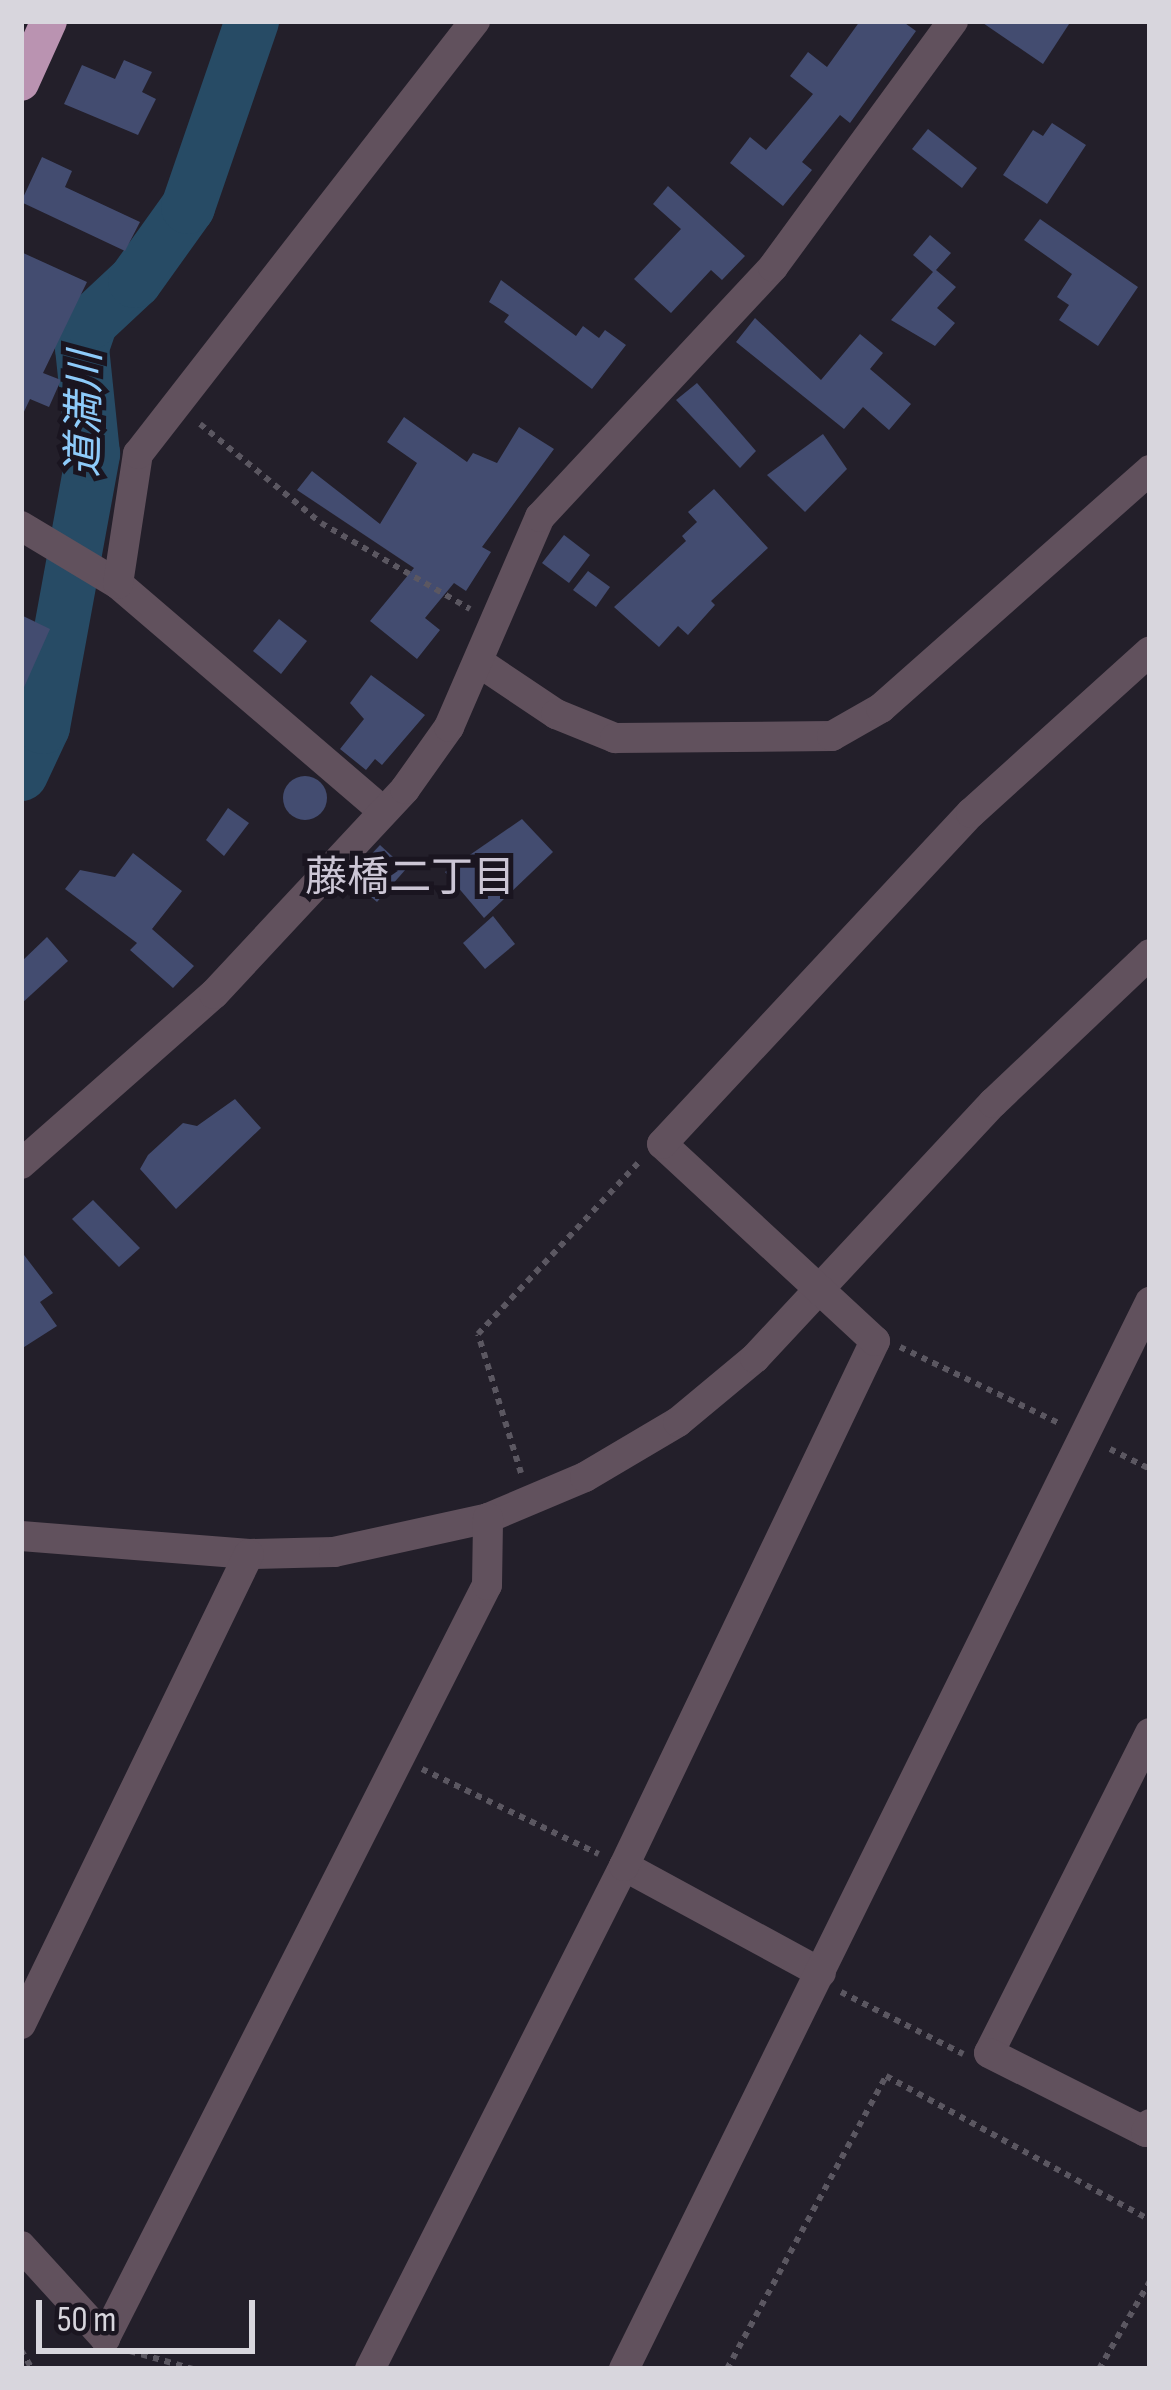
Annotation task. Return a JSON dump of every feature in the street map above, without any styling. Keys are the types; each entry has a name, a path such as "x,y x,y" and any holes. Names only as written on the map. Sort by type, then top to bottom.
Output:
{"highway":[{"path":"21,83 49,21"}],"street":[{"path":"118,584 138,454 475,21"},
{"path":"21,1164 214,994 383,811 449,728 552,502 773,267 953,21"},
{"path":"480,663 556,714 615,738 832,736 881,708 1150,470"},
{"path":"21,526 118,584 383,811"},
{"path":"370,2369 624,1866 874,1341 662,1144 971,813 1150,651"},
{"path":"21,1536 249,1554 334,1552 488,1518 531,1503 678,1422 819,1292 993,1103 1150,953"},
{"path":"624,2369 1150,1302"},
{"path":"21,2246 105,2338 404,1760 487,1585 488,1518"},
{"path":"21,2024 249,1554"},
{"path":"1150,1733 989,2054 1146,2132 1150,2124"},
{"path":"624,1866 821,1973"}],"path":[{"path":"176,401 321,523 494,622"},
{"path":"531,1503 478,1334 662,1144"},
{"path":"874,1341 1150,1469"},
{"path":"404,1760 624,1866"},
{"path":"821,1973 841,1992 967,2056 989,2054"},
{"path":"727,2369 886,2076 1150,2220"},
{"path":"1099,2369 1150,2281"},
{"path":"105,2338 193,2369"},
{"path":"21,2350 32,2369"}],"building":[{"path":"860,21 902,21 916,31 850,123 840,115 802,162 812,170 783,206 730,163 750,137 766,150 813,94 790,76 808,52 827,67"},
{"path":"980,21 1071,21 1043,64"},
{"path":"124,60 152,72 142,92 156,99 138,135 64,104 82,65 115,79"},
{"path":"1052,123 1086,145 1047,204 1003,175 1033,130 1043,136"},
{"path":"928,129 977,168 962,188 912,149"},
{"path":"42,157 72,171 65,187 140,222 125,251 21,202"},
{"path":"668,186 745,256 722,280 711,270 671,313 634,279 681,229 653,204"},
{"path":"1040,219 1138,287 1098,346 1059,320 1069,305 1057,297 1072,274 1024,240"},
{"path":"930,235 951,253 936,270 956,287 937,308 955,323 935,346 891,320 933,272 913,255"},
{"path":"21,252 87,282 43,373 61,380 49,407 30,399 21,418"},
{"path":"501,280 576,336 583,326 599,338 605,330 626,345 592,389 504,322 509,315 489,302"},
{"path":"755,318 821,380 860,334 883,353 870,369 911,404 889,430 863,407 844,429 736,342"},
{"path":"697,383 756,451 740,468 676,400"},
{"path":"404,417 467,462 473,453 497,463 519,427 554,449 482,547 491,552 466,591 454,583 425,618 440,630 417,659 370,621 414,568 297,490 312,471 380,524 417,463 387,442"},
{"path":"823,434 847,469 805,512 767,475"},
{"path":"714,489 768,548 711,601 715,605 688,635 678,626 659,647 614,607 686,541 682,536 697,522 688,512"},
{"path":"564,535 590,555 569,583 542,563"},
{"path":"588,571 610,587 596,607 573,590"},
{"path":"21,615 50,629 21,694"},
{"path":"279,619 307,641 281,674 253,651"},
{"path":"371,675 425,715 382,765 375,759 366,770 340,749 364,719 350,703"},
{"path":"305,776 321,782 327,798 321,814 305,820 289,814 283,798 289,782"},
{"path":"228,808 249,823 224,856 206,840"},
{"path":"522,819 553,852 484,918 445,872"},
{"path":"380,845 406,869 377,902 349,878"},
{"path":"133,853 182,891 152,929 194,966 173,988 130,950 137,943 65,889 80,870 115,877"},
{"path":"493,916 515,944 485,969 463,943"},
{"path":"47,937 68,961 21,1004 21,962"},
{"path":"235,1099 261,1128 176,1209 140,1169 148,1155 183,1123 197,1126"},
{"path":"93,1200 140,1248 119,1267 72,1219"},
{"path":"21,1251 53,1293 40,1302 57,1326 21,1349"}],"waterway":[{"name":"道満川","path":"21,774 43,727 93,454 82,348 91,322 135,281 188,207 252,21"}],"district":[{"name":"藤橋二丁目","path":"410,879"}]}
